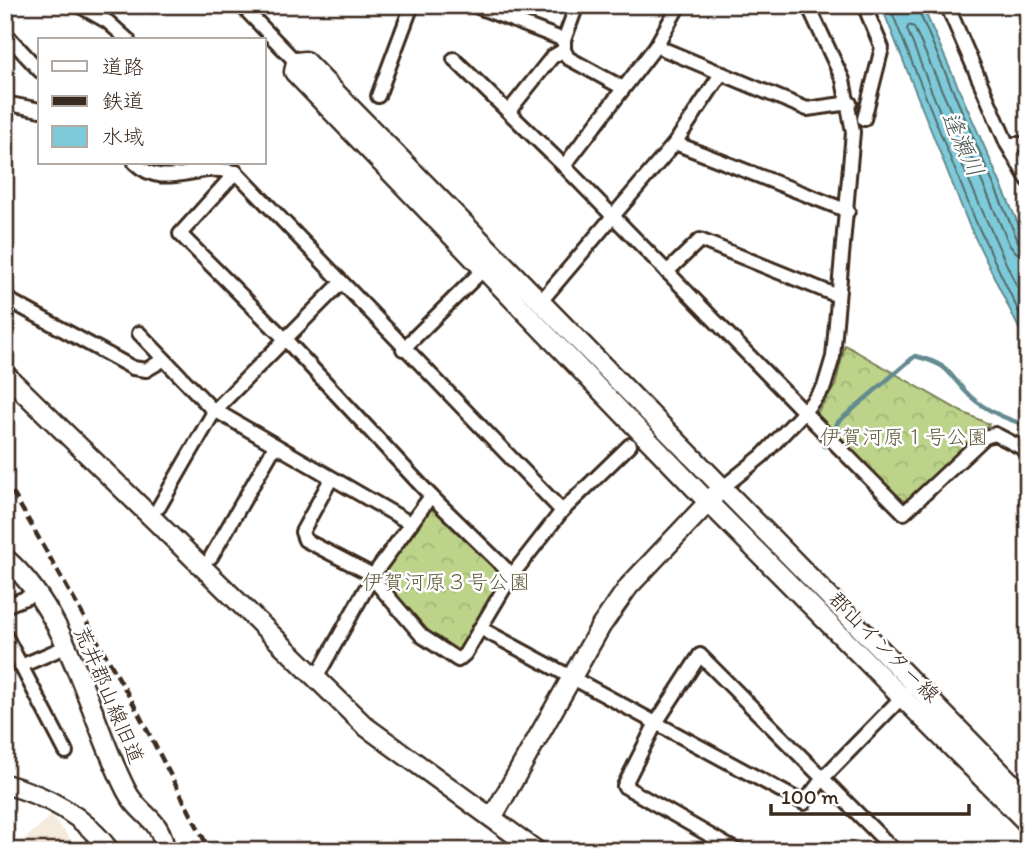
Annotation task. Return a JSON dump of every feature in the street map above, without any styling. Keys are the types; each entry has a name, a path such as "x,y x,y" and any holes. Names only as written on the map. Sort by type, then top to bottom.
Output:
{"street":[{"path":"78,5 108,22 126,38"},
{"path":"241,5 296,62"},
{"path":"378,96 412,5"},
{"path":"473,5 564,45 568,58 623,88"},
{"path":"509,111 564,45 577,5"},
{"path":"564,166 656,46 679,5"},
{"path":"492,818 570,676 629,586 715,496 762,456 804,412 818,397 827,377 835,341 853,132 850,103 808,5"},
{"path":"864,5 882,48 864,119"},
{"path":"947,5 1007,144 1028,180"},
{"path":"5,33 38,69"},
{"path":"656,46 807,109 850,103"},
{"path":"454,59 564,166 904,513 985,437 995,434 1028,451"},
{"path":"296,62 305,61 542,300 715,496"},
{"path":"296,62 293,72 484,269 908,691 1028,800"},
{"path":"542,300 676,143 720,74"},
{"path":"5,103 38,110"},
{"path":"676,143 848,211"},
{"path":"1007,144 1028,144"},
{"path":"136,164 173,178 208,170 236,172 403,349 562,511"},
{"path":"236,172 180,234 285,339 430,496 512,575"},
{"path":"667,272 700,240 838,296"},
{"path":"403,349 498,255"},
{"path":"159,507 215,410 341,283"},
{"path":"5,298 133,368 146,370 163,360"},
{"path":"139,333 215,410 410,523"},
{"path":"5,374 386,743 537,851"},
{"path":"331,479 302,532 305,540 372,577 422,636 456,660 466,654 512,575 562,511 630,445"},
{"path":"211,557 275,446"},
{"path":"316,678 372,577 430,496"},
{"name":"荒井郡山線旧道","path":"5,558 38,593 65,647 113,766 130,799 163,831 165,851"},
{"path":"5,606 38,593"},
{"path":"480,628 804,803 824,777 908,691"},
{"path":"5,635 66,752"},
{"path":"21,666 65,647"},
{"path":"737,851 624,786 656,723 700,655 895,851"},
{"name":"郡山インター線","path":"908,691 1028,824"},
{"path":"5,784 50,800 80,819 110,851"}],"shaded area":[{"path":"51,816 81,851 11,851"}],"green space":[{"name":"伊賀河原１号公園","path":"845,345 962,412 989,424 904,508 814,417 835,386"},
{"name":"伊賀河原３号公園","path":"436,505 501,571 502,579 461,652 454,653 426,631 383,580 383,573 429,507"}],"water":[{"name":"逢瀬川","path":"881,5 922,5 1028,246 1028,347 969,225"}],"waterway":[{"path":"824,446 838,422 915,356 943,367 983,406 1028,426"}],"railway":[{"path":"5,479 133,703 210,851"}]}
